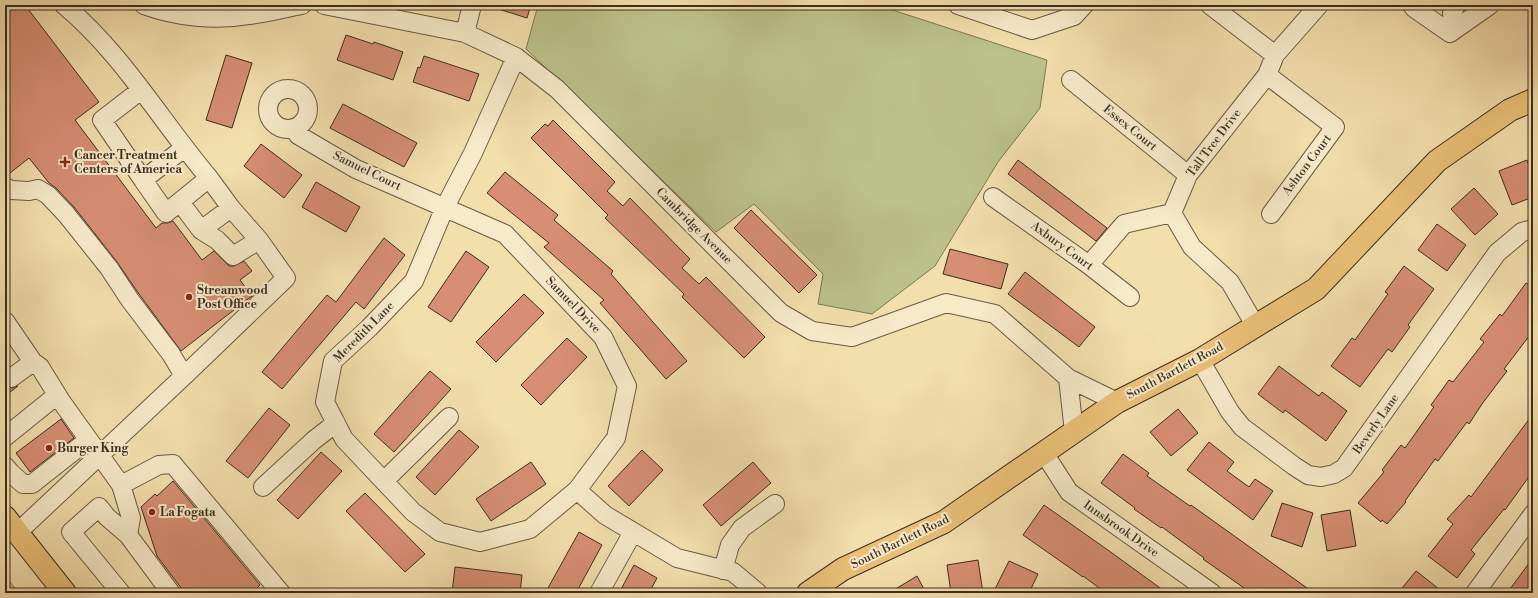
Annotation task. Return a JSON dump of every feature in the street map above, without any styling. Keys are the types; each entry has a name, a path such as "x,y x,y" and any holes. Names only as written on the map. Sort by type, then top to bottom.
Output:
{"main road":[{"name":"South Bartlett Road","path":"808,593 843,569 944,522 1117,402 1200,360 1316,289 1437,161 1510,110 1533,100"},
{"path":"11,525 65,593"}],"street":[{"path":"11,525 100,456 286,278 259,240 231,208 141,90 78,17 64,5"},
{"path":"144,5 158,10 203,18 249,16 302,5"},
{"name":"Cambridge Avenue","path":"324,5 465,33 516,57 558,89 780,313 812,331 852,337 946,303 995,314 1068,378 1117,402"},
{"path":"465,33 472,5"},
{"path":"958,5 1032,30 1074,16 1084,5"},
{"path":"1210,5 1275,55"},
{"name":"Tall Tree Drive","path":"1172,213 1188,175 1267,75 1275,55 1319,5"},
{"path":"1412,5 1450,33 1490,5"},
{"path":"1454,30 1452,13 1456,5"},
{"name":"Meredith Lane","path":"516,57 473,153 444,207 414,281 369,328 333,360 325,402 344,439 413,512 440,532 480,542 530,529 577,490"},
{"name":"Ashton Court","path":"1267,75 1335,127 1271,214"},
{"name":"Essex Court","path":"1071,80 1188,175"},
{"path":"141,90 102,120 166,213 209,178"},
{"name":"Samuel Court","path":"295,128 298,135 356,169 444,207"},
{"path":"143,180 184,148"},
{"path":"5,187 11,190 29,191 38,189 48,195 66,214 109,268 138,311 171,354 184,376"},
{"name":"Axbury Court","path":"993,197 1089,265 1130,297"},
{"path":"180,202 200,230 217,240 232,256 259,240"},
{"name":"Samuel Drive","path":"444,207 505,234 603,337 627,386 616,438 577,490"},
{"path":"200,230 231,208"},
{"path":"1089,265 1124,224 1172,213 1192,247 1230,282 1255,326"},
{"name":"Beverly Lane","path":"1200,360 1230,412 1242,427 1308,475 1321,477 1334,474 1344,468 1497,253 1522,232 1533,229"},
{"path":"5,321 33,362 40,367 57,395 121,485 131,518 128,535"},
{"path":"11,378 33,362"},
{"path":"1068,378 1074,432"},
{"path":"5,437 57,395"},
{"path":"384,481 449,418"},
{"path":"263,487 314,440 336,423"},
{"path":"5,466 23,484 32,484 88,440"},
{"name":"Innsbrook Drive","path":"1044,453 1069,492 1212,593"},
{"path":"121,485 159,464 173,464 275,591"},
{"path":"577,490 605,515 677,558 733,572 758,593"},
{"path":"723,570 733,528 742,528 765,505"},
{"path":"121,593 71,532 98,507 106,517 128,535 171,593"},
{"path":"1475,593 1533,514"},
{"path":"599,593 633,532"}],"green space":[{"path":"176,5 244,5 199,9"},
{"path":"538,5 877,5 1047,60 1040,108 998,162 935,266 872,314 818,304 823,274 754,204 716,232 526,49"},
{"path":"5,576 19,593 5,593"}],"building":[{"path":"5,5 25,5 99,102 75,120 156,228 162,223 173,221 202,260 214,251 229,266 234,266 244,261 252,271 240,280 252,296 181,351 117,262 74,207 56,188 49,183 29,158 5,177"},
{"path":"493,5 531,5 527,18 492,7"},
{"path":"346,35 373,44 374,42 403,52 393,80 337,60"},
{"path":"226,55 252,63 232,128 206,120"},
{"path":"424,56 479,74 469,101 413,82 418,67 420,68"},
{"path":"343,104 417,143 404,167 330,128"},
{"path":"553,120 615,182 607,191 623,206 630,198 690,259 682,268 699,284 706,277 765,337 744,358 682,297 684,294 605,218 608,215 531,138 545,124 548,126"},
{"path":"261,144 302,175 284,198 244,166"},
{"path":"1018,160 1107,228 1096,241 1008,174"},
{"path":"1527,160 1533,174 1533,197 1512,205 1499,171"},
{"path":"505,172 558,215 554,220 613,271 611,274 687,361 666,379 600,303 604,300 544,247 549,243 487,193"},
{"path":"316,182 360,207 346,232 302,207"},
{"path":"1474,188 1498,214 1475,235 1451,209"},
{"path":"751,210 817,275 799,293 734,228"},
{"path":"1437,224 1466,245 1447,271 1418,250"},
{"path":"384,238 405,255 364,309 356,302 282,389 262,372 327,295 336,302"},
{"path":"950,249 1008,264 1001,289 943,274"},
{"path":"466,251 489,267 451,322 428,307"},
{"path":"1404,266 1434,289 1408,325 1410,327 1392,352 1388,349 1360,387 1331,366 1352,338 1355,340 1388,294 1385,292"},
{"path":"1025,272 1095,327 1079,347 1008,294"},
{"path":"1526,283 1533,287 1533,331 1504,369 1507,371 1469,424 1467,422 1438,461 1435,459 1405,501 1406,502 1387,524 1382,520 1381,522 1358,503 1384,472 1382,470 1401,445 1405,448 1434,407 1431,405 1449,380 1453,382 1484,342 1480,339 1500,314 1502,316"},
{"path":"524,294 544,313 496,362 476,342"},
{"path":"567,338 587,357 541,405 521,385"},
{"path":"1279,366 1319,396 1322,392 1347,411 1326,441 1285,410 1283,413 1258,394"},
{"path":"430,371 451,389 394,452 374,434"},
{"path":"5,386 12,388 18,386 5,396"},
{"path":"269,408 290,425 248,478 226,461"},
{"path":"1178,409 1198,433 1171,456 1150,432"},
{"path":"1533,414 1533,471 1505,510 1504,509 1471,550 1475,554 1457,578 1428,556 1453,524 1447,519 1469,495 1471,497"},
{"name":"Burger King","path":"61,419 74,438 30,472 16,453"},
{"path":"459,430 479,447 435,495 416,477"},
{"path":"1209,442 1234,462 1227,471 1249,487 1255,479 1273,491 1253,520 1187,470"},
{"path":"642,450 663,470 629,506 608,486"},
{"path":"321,452 342,471 298,519 277,500"},
{"path":"1123,454 1149,473 1147,476 1190,506 1191,505 1314,593 1251,593 1203,559 1204,558 1162,527 1161,528 1134,509 1135,508 1101,483"},
{"path":"531,462 546,484 491,521 476,499"},
{"path":"753,462 771,483 721,526 703,505"},
{"path":"173,481 260,585 252,593 185,593 157,556 141,507 155,494 157,496"},
{"path":"365,493 425,554 405,572 346,511"},
{"path":"1282,503 1313,513 1302,547 1271,536"},
{"path":"1044,505 1167,593 1106,593 1023,535"},
{"path":"1350,510 1356,546 1327,551 1321,515"},
{"path":"579,532 602,545 576,593 557,593 548,588"},
{"path":"1533,558 1533,593 1507,593"},
{"path":"978,560 983,593 951,593 947,565"},
{"path":"1009,561 1038,574 1029,593 993,593"},
{"path":"634,565 657,578 649,593 619,593"},
{"path":"455,567 522,575 520,593 452,593"},
{"path":"1416,571 1420,574 1444,593 1398,593"},
{"path":"917,576 926,593 889,593"}],"place":[{"name":"Cancer Treatment Centers of America","path":"65,162"},
{"name":"Streamwood Post Office","path":"189,297"},
{"name":"Burger King","path":"49,448"},
{"name":"La Fogata","path":"152,512"}]}
